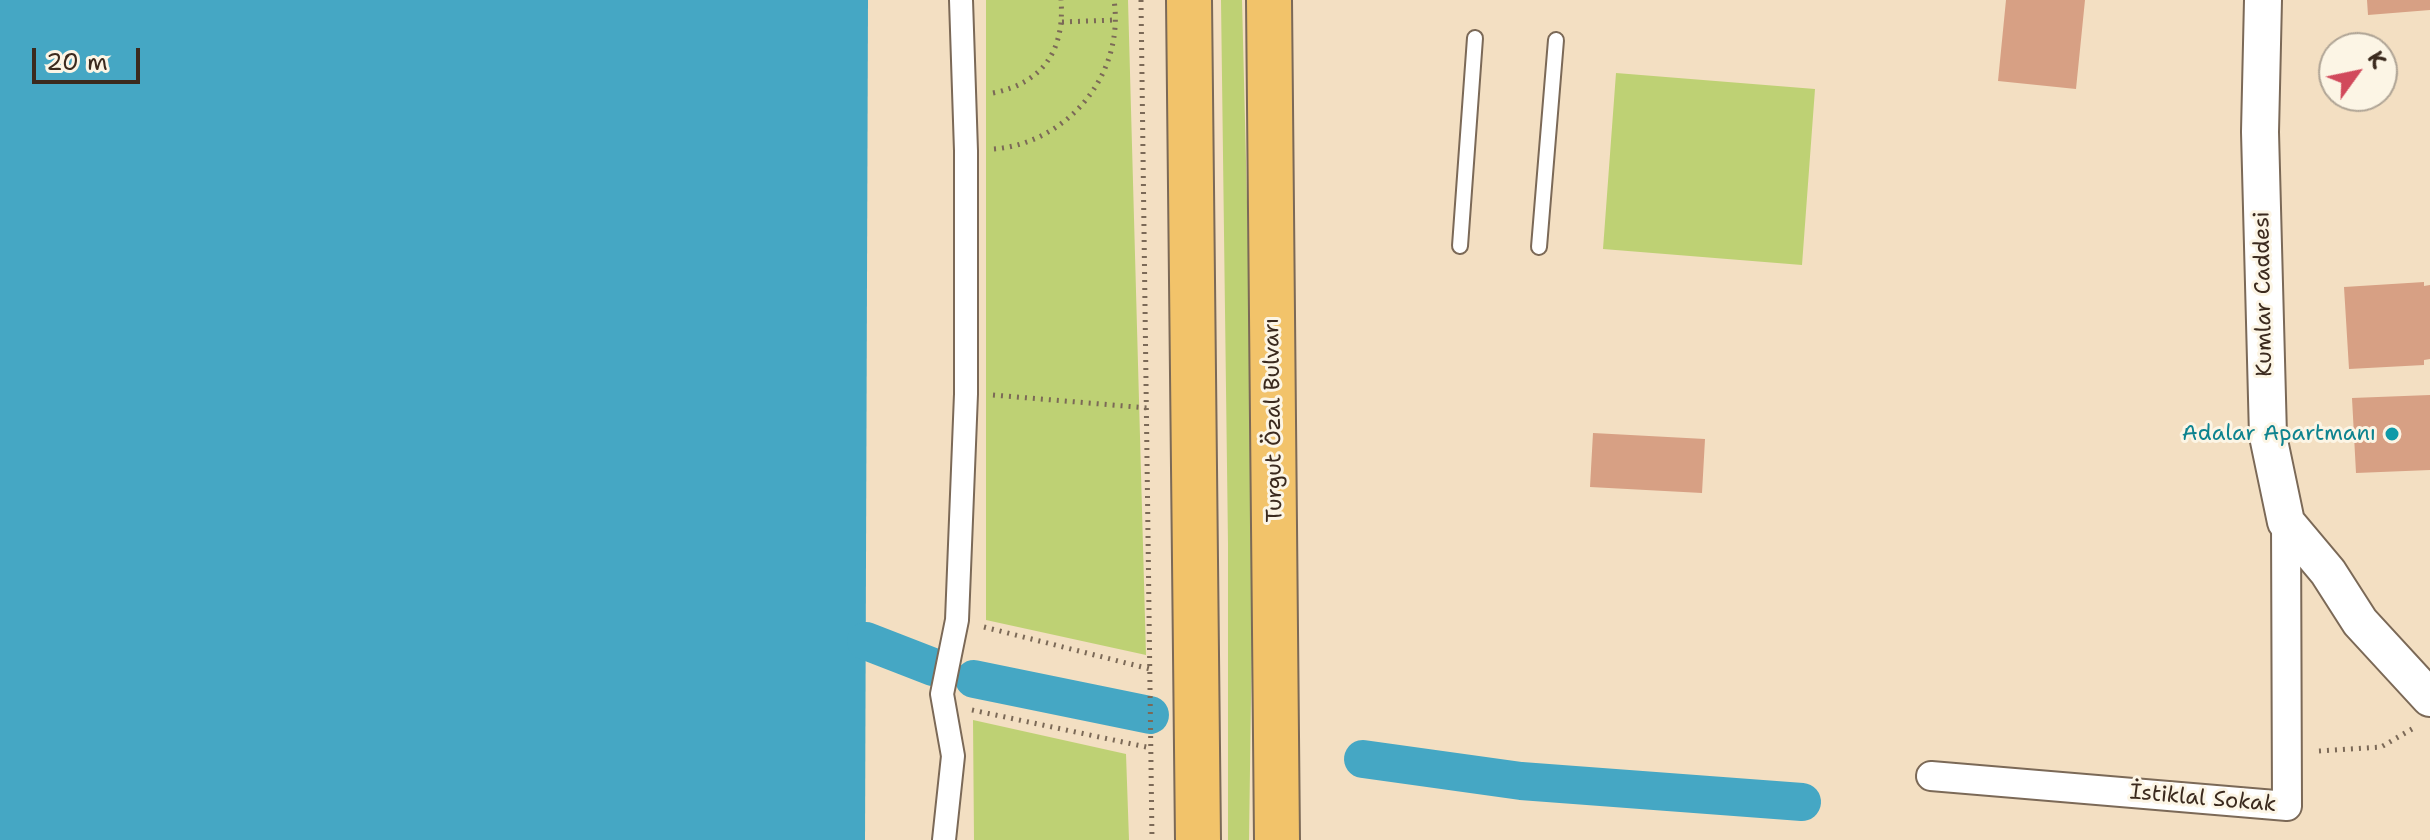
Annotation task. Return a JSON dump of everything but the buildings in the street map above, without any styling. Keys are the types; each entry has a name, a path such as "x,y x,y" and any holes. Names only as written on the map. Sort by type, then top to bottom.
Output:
{"highway":[{"path":"1189,0 1198,840"},
{"name":"Turgut Özal Bulvarı","path":"1269,0 1277,840"}],"street":[{"path":"944,840 953,756 942,694 957,620 966,394 966,151 961,0"},
{"name":"Kumlar Caddesi","path":"2263,0 2260,132 2268,436 2286,522 2328,572 2424,712"},
{"name":"İstiklal Sokak","path":"1931,776 2287,806 2286,522"},
{"name":"Kumlar Caddesi","path":"2328,572 2363,601 2430,669"}],"lane":[{"path":"1460,246 1475,38"},
{"path":"1539,247 1556,40"}],"path":[{"path":"964,95 1003,91 1029,80 1043,68 1053,53 1062,22 1061,0"},
{"path":"966,151 1003,148 1030,141 1054,130 1076,112 1094,91 1106,67 1114,40 1114,0"},
{"path":"1141,0 1152,840"},
{"path":"1062,22 1115,20"},
{"path":"966,394 1148,408"},
{"path":"957,620 1150,669"},
{"path":"943,705 1151,748"},
{"path":"2318,751 2381,747 2424,712"}],"green space":[{"path":"986,0 1128,0 1146,655 986,620"},
{"path":"1221,0 1242,0 1254,485 1249,840 1228,840 1228,544"},
{"path":"1616,73 1815,89 1802,265 1603,249"},
{"path":"973,720 1126,754 1129,840 974,840"}],"water":[{"path":"0,0 868,0 865,840 0,840"}],"waterway":[{"path":"866,641 933,667"},
{"path":"974,679 1150,715"},
{"path":"1363,759 1521,781 1802,802"}],"place":[{"name":"Adalar Apartmanı","path":"2392,434"}]}
